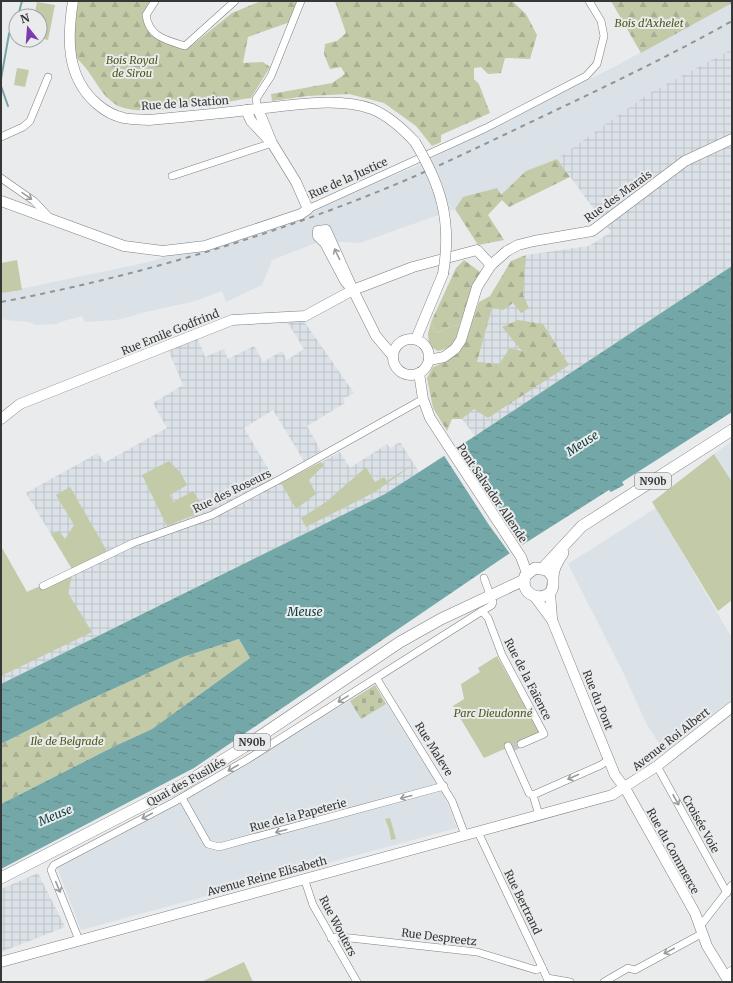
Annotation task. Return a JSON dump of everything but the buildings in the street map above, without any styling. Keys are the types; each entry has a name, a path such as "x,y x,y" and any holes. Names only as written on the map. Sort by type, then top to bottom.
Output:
{"main road":[{"name":"Rue de la Station","path":"73,1 70,29 71,62 83,88 89,97 104,110 123,118 149,120 328,103 352,104 371,109 390,118 401,127 415,142 426,160 444,210 447,230 447,250 443,274 416,339"},
{"path":"258,109 272,143 296,182 308,209"},
{"path":"246,110 252,121 272,143"},
{"name":"Rue des Marais","path":"429,360 444,357 455,349 462,340 477,287 491,265 507,251 518,245 592,231 685,161 732,139"},
{"name":"Rue de la Justice","path":"1,201 124,246 163,251 205,246 301,214 308,209"},
{"path":"353,290 345,281 325,243 318,236 318,231 326,230 376,336 392,355 394,364 398,370 404,374 411,375 419,373 426,368 429,360 429,351 424,343 416,339 408,338 400,342 395,347 392,355"},
{"path":"353,290 413,267 477,250 491,265"},
{"name":"Rue Emile Godfrind","path":"1,419 20,404 232,320 306,316 353,290"},
{"path":"376,336 384,340 400,342"},
{"name":"Pont Salvador Allende","path":"419,373 423,399 430,418 444,442 521,557 524,557 532,579"},
{"name":"N90b","path":"553,577 555,566 567,543 575,533 593,519 732,430"},
{"name":"N90b","path":"1,878 184,784 244,747 400,642 448,616 532,579 560,547 567,543"},
{"path":"547,570 553,577 553,588 550,593 545,596 532,579 547,570"},
{"name":"Rue du Pont","path":"532,579 552,620 608,760 615,775 625,788"},
{"name":"Rue du Pont","path":"550,593 552,620"},
{"name":"Avenue Roi Albert","path":"625,788 657,766 732,707"},
{"name":"Avenue Reine Elisabeth","path":"1,962 612,795 625,788"},
{"name":"Rue du Commerce","path":"625,788 702,929 707,946 718,966 729,976"}],"street":[{"path":"155,1 146,14 147,25 162,39 185,46 236,1"},
{"path":"258,109 256,99 271,76 301,1"},
{"name":"Rue de la Justice","path":"308,209 486,128 586,76 598,64 604,36 601,21 589,1"},
{"path":"1,137 24,126 30,121 48,77"},
{"path":"172,176 272,143"},
{"name":"Rue de la Justice","path":"1,178 34,201 50,218"},
{"name":"Rue des Roseurs","path":"43,586 133,543 212,515 284,478 423,399"},
{"path":"484,578 493,596"},
{"name":"Quai des Fusillés","path":"79,940 51,870 54,865 182,798 267,747 377,679 492,605 493,596"},
{"name":"Rue de la Faïence","path":"482,611 488,618 502,655 544,734 521,744"},
{"name":"Rue Maleve","path":"377,679 444,786 457,811 464,836"},
{"path":"510,748 529,793 533,795 539,815"},
{"path":"533,795 601,765 608,760"},
{"name":"Croisée Voie","path":"657,766 727,892"},
{"name":"Rue de la Papeterie","path":"182,798 208,844 219,847 444,786"},
{"name":"Rue Bertrand","path":"478,832 548,980"},
{"name":"Rue Wouters","path":"304,878 312,904 357,982"},
{"path":"604,982 628,968 635,970 702,929 732,885"},
{"name":"Rue Despreetz","path":"331,938 341,937 477,952 536,970 542,967"},
{"path":"548,980 559,978 570,982"}],"shaded area":[{"path":"732,3 732,49 648,94 557,159 526,171 501,196 463,197 455,209 360,243 321,241 272,260 262,285 226,302 222,291 195,301 116,320 85,322 82,316 60,322 58,324 35,325 29,322 5,320 1,318 1,293 149,262 272,223 415,167 495,125 614,67"},
{"path":"732,49 732,266 475,436 462,419 492,307 526,255 589,246 611,232 557,159 648,94"},
{"path":"303,320 354,393 343,399 345,403 307,426 321,451 304,461 273,410 244,428 273,477 282,483 340,452 350,468 387,444 390,448 400,442 419,472 385,494 1,684 1,604 73,571 26,493 98,453 104,463 167,428 153,403 183,385 168,349 197,337 205,357 224,349 228,359 254,346 263,362 282,351 287,360 304,349 288,323"},
{"path":"732,441 732,482 714,454"},
{"path":"656,508 732,638 732,699 666,753 647,725 623,672 568,564"},
{"path":"375,685 444,795 457,828 81,930 57,867 222,779"},
{"path":"38,873 65,927 1,952 1,889"}],"green space":[{"name":"Bois Royal de Sirou","path":"75,1 155,1 146,14 162,39 191,46 232,13 261,1 301,1 293,21 248,37 243,63 263,62 270,67 251,98 201,106 160,110 142,110 126,108 111,101 101,90 87,69 74,55"},
{"path":"335,1 512,1 526,14 537,35 530,59 505,58 501,73 488,74 481,67 474,68 474,79 479,84 490,113 441,135 441,142 432,146 416,126 384,103 349,94 307,96 272,101 271,94 332,83 345,74 341,67 330,69 324,54 325,44 337,41 346,33"},
{"name":"Bois d'Axhelet","path":"611,1 732,1 732,3 641,53"},
{"path":"37,2 55,5 48,40 48,8 36,8"},
{"path":"17,68 29,70 25,87 14,85"},
{"path":"557,159 570,177 509,207 502,200 488,215 504,240 478,245 455,209 463,197 497,188 501,195 526,171"},
{"path":"526,255 523,295 529,308 521,313 513,303 503,310 492,308 477,362 499,364 510,348 522,351 502,327 518,320 543,324 569,365 488,418 474,409 462,419 452,419 447,431 433,408 427,378 433,367 448,361 464,344 479,302 490,296 511,261"},
{"path":"17,260 22,290 1,293 1,263"},
{"path":"464,260 480,272 460,324 435,333 431,322 456,268"},
{"path":"431,322 435,333 460,324 456,338 452,345 438,351 429,346 428,334"},
{"path":"714,454 732,482 732,600 718,611 652,502"},
{"path":"169,461 180,472 187,485 170,495 173,502 193,491 201,504 199,513 167,526 142,475"},
{"path":"321,462 324,465 309,480 316,494 296,509 281,483"},
{"path":"414,464 375,492 306,527 301,518 326,502 366,467 375,482 384,477 387,481"},
{"path":"70,487 107,551 72,569 51,534 59,531 65,539 74,525 56,495"},
{"path":"1,546 27,592 73,571 68,593 92,632 1,676"},
{"name":"Ile de Belgrade","path":"239,639 250,658 152,729 115,746 1,804 1,744 78,705 183,657"},
{"name":"Parc Dieudonné","path":"497,656 540,733 484,758 453,706 464,699 461,684 480,672 478,668"},
{"path":"375,685 386,704 361,719 350,701"},
{"path":"390,818 396,839 391,840 385,819"},
{"path":"244,962 253,982 201,982"}],"water":[{"name":"Meuse","path":"732,266 732,412 622,482 624,485 611,492 609,490 516,549 194,768 1,869 1,804 115,746 152,729 250,658 239,639 183,657 78,705 1,744 1,684 385,494"}],"pier":[{"path":"456,446 523,546 511,555 489,525 443,454"}],"waterway":[{"path":"20,8 22,1"},
{"path":"1,79 8,40"},
{"path":"1,86 8,106"}],"tunnel":[{"path":"512,748 521,744"}],"railway":[{"path":"1,302 99,281 197,255 340,207 470,151 643,68 732,21"}]}
